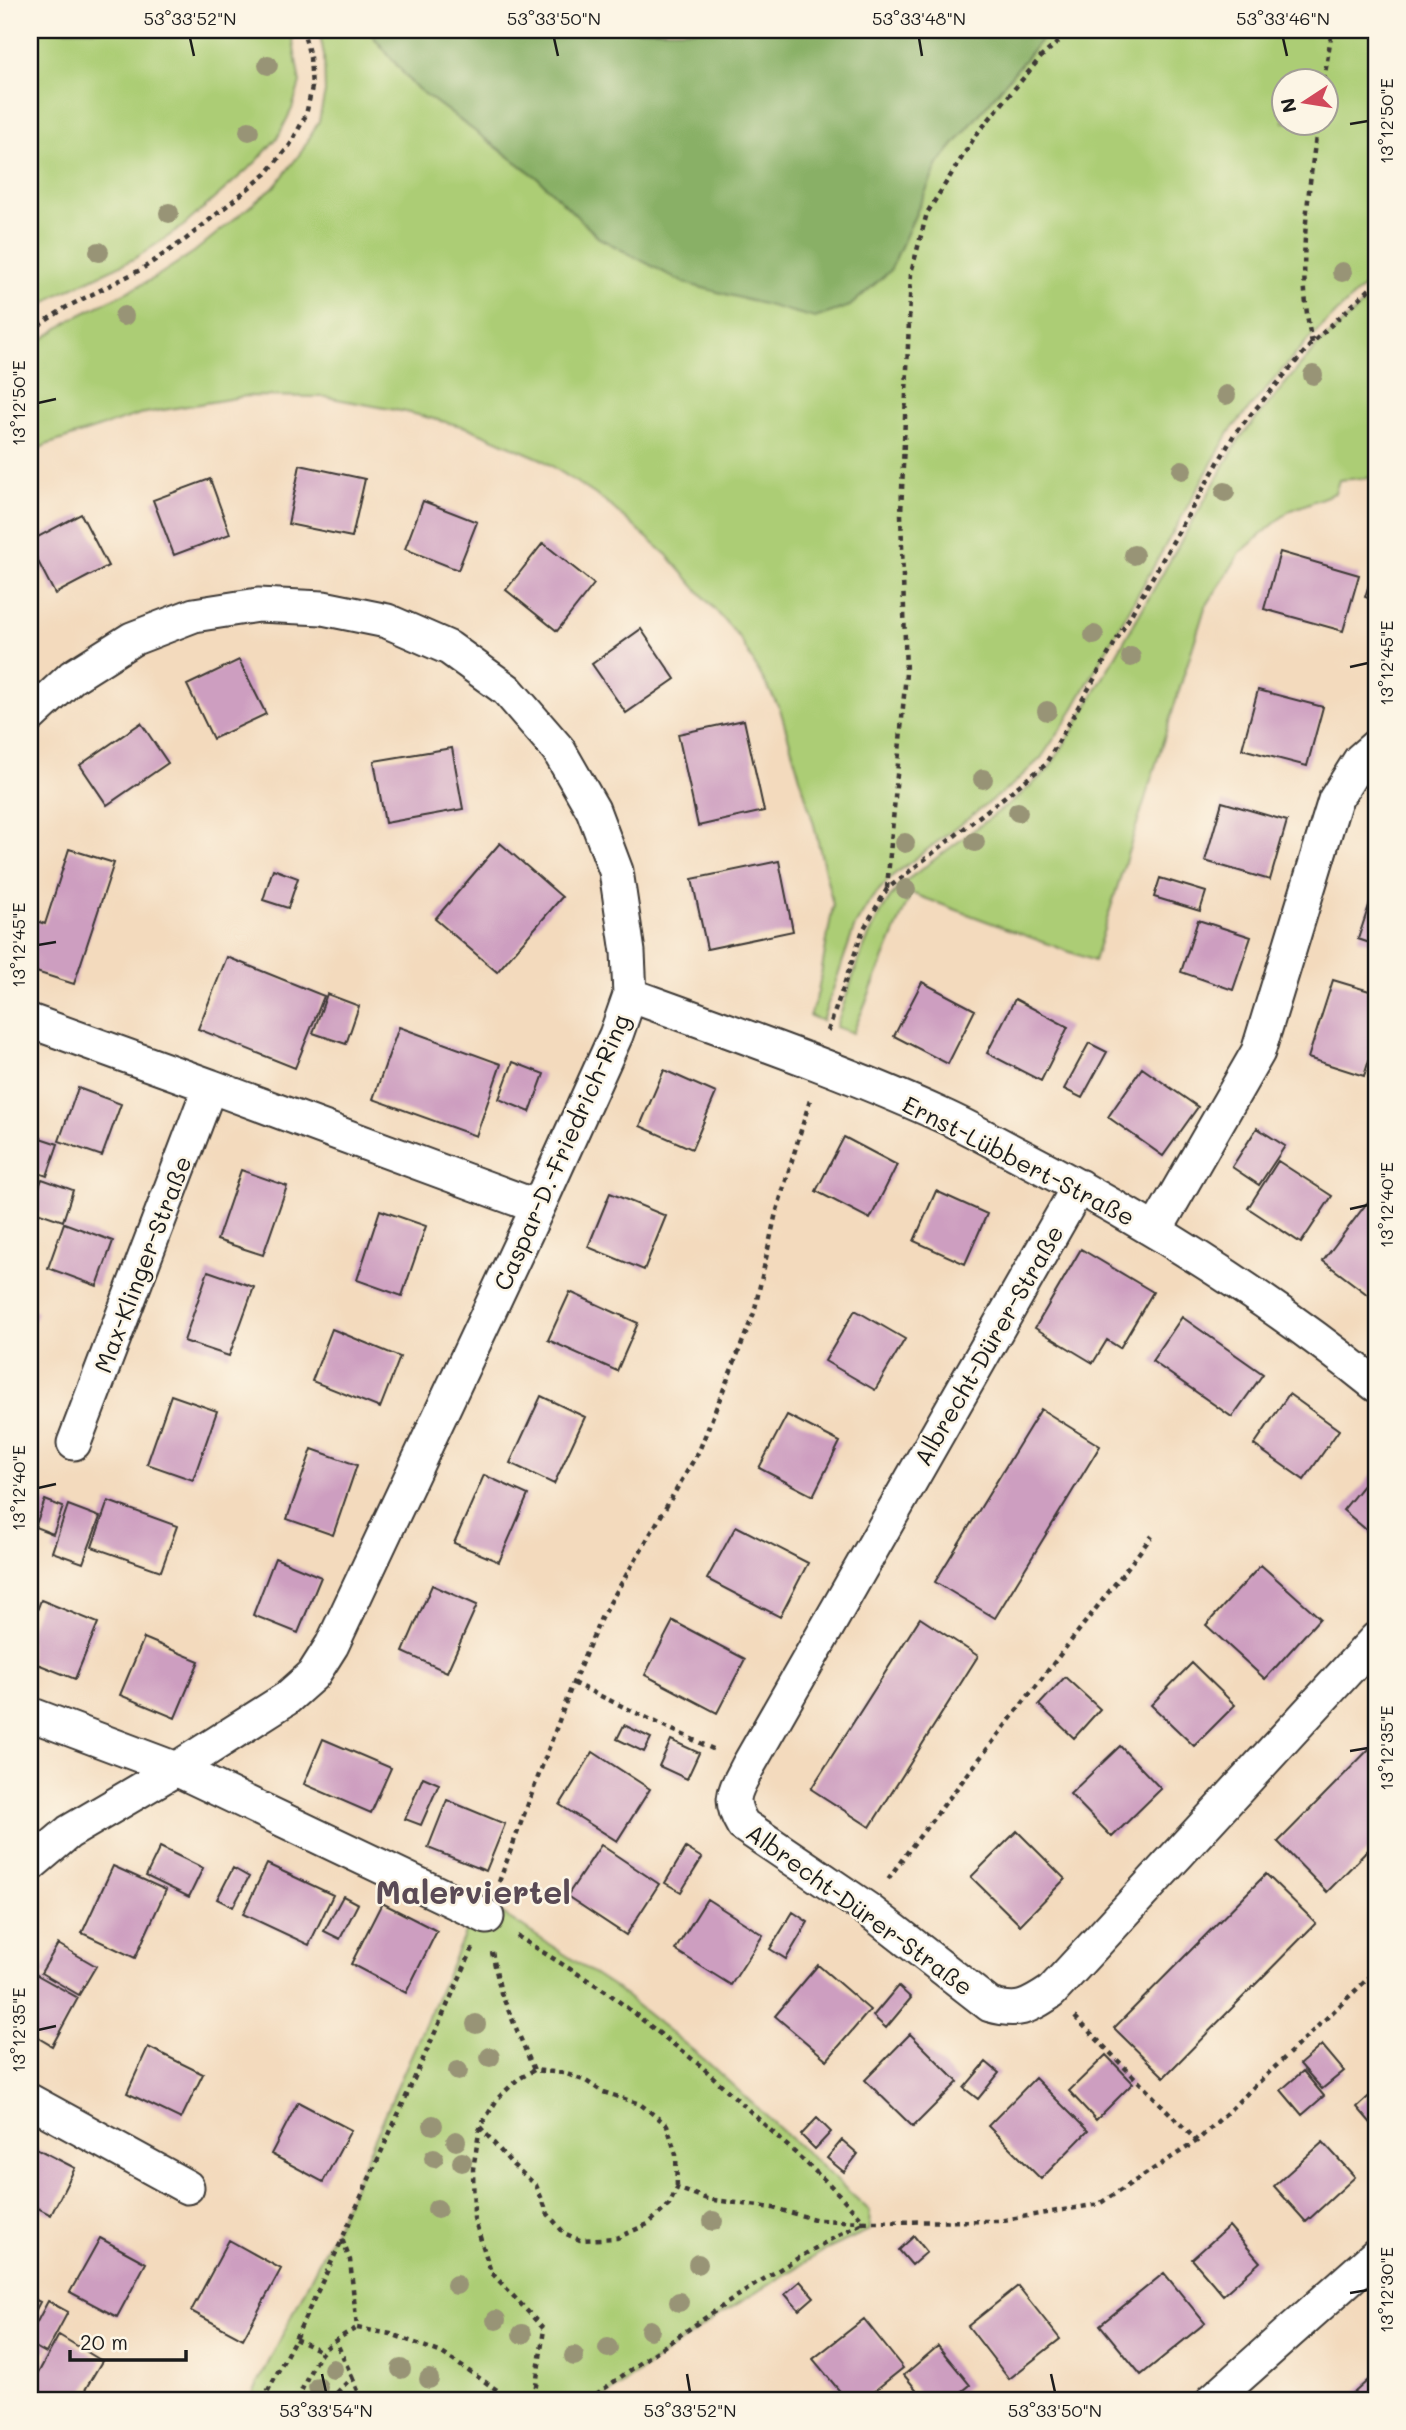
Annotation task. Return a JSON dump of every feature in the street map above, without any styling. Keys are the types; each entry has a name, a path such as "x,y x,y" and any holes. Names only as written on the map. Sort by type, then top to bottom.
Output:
{"street":[{"name":"Caspar-D.-Friedrich-Ring","path":"30,716 72,677 132,639 194,615 258,605 323,608 387,621 449,648 507,690 558,749 593,810 616,872 628,953 630,995 616,1035 538,1207 332,1645 313,1675 286,1699 176,1769 69,1832 30,1865"},
{"path":"1155,1231 1258,1052 1335,800 1360,760 1376,746"},
{"name":"Ernst-Lübbert-Straße","path":"630,995 820,1064 942,1115 1079,1186 1261,1298 1376,1385"},
{"path":"30,1021 538,1207"},
{"name":"Max-Klinger-Straße","path":"74,1443 210,1086"},
{"name":"Albrecht-Dürer-Straße","path":"1079,1186 748,1766 735,1794 734,1810 743,1825 867,1909 990,2005 1010,2011 1030,2006 1051,1992 1376,1639"},
{"path":"30,1714 176,1769 487,1917"},
{"path":"30,2101 187,2188"},
{"path":"1213,2400 1376,2255"}],"path":[{"path":"30,331 65,308 142,269 186,239 266,174 290,145 306,116 312,87 310,57 303,30"},
{"path":"887,889 906,673 901,514 911,273 927,213 976,135 1041,57 1072,30"},
{"path":"1326,66 1332,30"},
{"path":"1312,343 1307,321 1303,266 1307,201 1316,136"},
{"path":"263,2400 342,2239 487,1917 573,1684 601,1618 699,1451 754,1313 775,1217 832,1016 863,930 887,889 1045,765 1235,433 1312,343 1376,283"},
{"path":"867,1909 909,1850 1152,1536"},
{"path":"573,1684 748,1766"},
{"path":"487,1917 501,1993 534,2070"},
{"path":"487,1917 607,1992 701,2066 830,2185 865,2222"},
{"path":"677,2188 707,2199 773,2208 818,2220 865,2222 998,2221 1099,2204 1197,2141 1376,1971"},
{"path":"1051,1992 1197,2141"},
{"path":"480,2127 513,2165 536,2185 548,2214 564,2233 580,2240 617,2238 648,2224 669,2205 677,2188 676,2155 667,2125 640,2104 603,2092 586,2081 564,2073 534,2070 517,2080 498,2098 480,2127 473,2169 474,2218 491,2272 544,2329 534,2400"},
{"path":"589,2400 715,2311 827,2241 865,2222"},
{"path":"342,2239 350,2260 357,2328"},
{"path":"297,2400 321,2351 335,2339 357,2328 391,2334 442,2353 512,2400"},
{"path":"295,2339 321,2351"},
{"path":"335,2339 362,2400"},
{"path":"330,2400 352,2377"},
{"path":"372,2400 396,2400"}],"green space":[{"path":"30,30 291,30 300,83 292,109 278,137 257,161 181,228 134,259 57,295 30,314"},
{"path":"319,30 368,30 414,86 538,178 599,238 890,271 938,164 1052,30 1376,30 1376,275 1307,341 1230,431 1067,720 1041,758 1011,786 891,877 872,898 855,926 822,1021 810,1016 818,992 833,905 814,825 780,709 739,637 668,556 605,501 541,459 469,428 406,412 326,397 247,396 140,414 46,445 30,454 30,348 72,319 151,280 194,252 276,185 302,151 319,121 325,92 324,55"},
{"path":"368,30 1052,30 938,164 890,271 850,306 815,318 684,283 599,238 538,178 414,86"},
{"path":"1376,293 1376,477 1339,480 1335,493 1289,511 1241,552 1205,608 1094,961 911,893 853,1033 836,1027 869,936 899,886 1018,797 1048,770 1240,438 1315,348"},
{"path":"480,1899 613,1986 705,2060 870,2211 869,2230 822,2252 718,2316 601,2400 250,2400 333,2233"}],"building":[{"path":"300,465 365,479 352,537 288,524"},
{"path":"210,479 230,534 174,555 153,500"},
{"path":"423,501 477,522 458,570 405,549"},
{"path":"81,514 108,566 55,594 30,546 30,541"},
{"path":"543,543 594,584 557,631 506,590"},
{"path":"1280,552 1359,575 1343,631 1264,609"},
{"path":"1376,564 1376,601 1365,597"},
{"path":"641,629 675,679 626,713 592,664"},
{"path":"239,660 266,714 213,739 187,685"},
{"path":"1258,690 1323,707 1307,766 1242,749"},
{"path":"744,720 764,811 698,826 678,734"},
{"path":"141,723 168,763 107,805 80,765"},
{"path":"452,748 463,809 385,823 374,761"},
{"path":"1222,802 1287,821 1270,880 1205,861"},
{"path":"500,843 562,897 497,972 435,919"},
{"path":"69,849 114,863 74,984 30,970 30,919 45,924"},
{"path":"779,861 793,931 707,949 692,879"},
{"path":"273,869 298,878 288,908 263,900"},
{"path":"1160,878 1206,892 1200,911 1154,897"},
{"path":"1376,884 1376,945 1358,939"},
{"path":"1198,920 1251,937 1233,990 1181,972"},
{"path":"227,957 324,996 295,1068 198,1029"},
{"path":"1333,980 1376,993 1376,1038 1364,1076 1308,1058"},
{"path":"922,982 975,1010 948,1064 894,1036"},
{"path":"327,994 359,1006 346,1044 313,1033"},
{"path":"1015,999 1068,1027 1041,1081 987,1053"},
{"path":"399,1027 501,1064 476,1136 373,1099"},
{"path":"1089,1043 1107,1052 1082,1098 1064,1089"},
{"path":"513,1062 544,1074 530,1112 499,1099"},
{"path":"1142,1068 1198,1107 1163,1156 1108,1117"},
{"path":"664,1070 716,1093 692,1149 640,1126"},
{"path":"78,1088 121,1104 102,1156 59,1141"},
{"path":"30,1120 39,1124 30,1150"},
{"path":"1257,1128 1285,1146 1259,1185 1232,1167"},
{"path":"37,1137 58,1144 47,1176 30,1170 30,1158"},
{"path":"844,1137 897,1165 870,1219 816,1191"},
{"path":"1278,1161 1332,1196 1301,1243 1248,1208"},
{"path":"241,1170 287,1186 263,1255 217,1240"},
{"path":"42,1179 73,1190 63,1221 31,1210"},
{"path":"936,1191 987,1214 965,1264 914,1241"},
{"path":"610,1193 666,1216 644,1270 588,1247"},
{"path":"1367,1203 1376,1210 1376,1301 1323,1261"},
{"path":"380,1210 426,1226 402,1296 357,1280"},
{"path":"64,1223 113,1241 97,1286 48,1268"},
{"path":"1081,1249 1153,1292 1120,1348 1107,1340 1093,1363 1035,1328"},
{"path":"208,1271 254,1287 229,1356 184,1341"},
{"path":"570,1292 638,1323 617,1371 548,1340"},
{"path":"30,1309 37,1312 30,1331"},
{"path":"855,1310 905,1339 875,1390 825,1361"},
{"path":"1182,1317 1263,1374 1232,1417 1152,1361"},
{"path":"332,1329 400,1357 380,1408 312,1381"},
{"path":"1289,1394 1339,1430 1304,1480 1254,1445"},
{"path":"171,1395 217,1411 193,1480 147,1464"},
{"path":"541,1396 585,1417 554,1484 510,1463"},
{"path":"1041,1409 1100,1446 995,1618 935,1582"},
{"path":"787,1415 840,1442 813,1496 759,1468"},
{"path":"312,1449 357,1465 333,1535 287,1519"},
{"path":"1376,1469 1376,1538 1343,1510"},
{"path":"484,1475 528,1495 499,1562 454,1543"},
{"path":"45,1500 63,1507 53,1534 35,1527"},
{"path":"108,1501 177,1526 161,1571 92,1547"},
{"path":"68,1505 100,1517 83,1563 52,1552"},
{"path":"736,1526 808,1563 780,1617 707,1579"},
{"path":"275,1558 321,1577 298,1633 253,1615"},
{"path":"1261,1565 1320,1618 1265,1679 1206,1625"},
{"path":"432,1585 477,1605 447,1672 403,1652"},
{"path":"41,1600 98,1623 75,1679 30,1661 30,1629"},
{"path":"920,1618 978,1656 870,1827 811,1789"},
{"path":"673,1621 745,1659 717,1713 645,1675"},
{"path":"144,1638 199,1661 175,1718 120,1695"},
{"path":"1192,1663 1235,1705 1194,1746 1151,1705"},
{"path":"1065,1677 1100,1709 1074,1738 1039,1705"},
{"path":"624,1725 651,1738 644,1752 617,1739"},
{"path":"323,1739 391,1768 371,1813 304,1784"},
{"path":"671,1740 699,1753 687,1779 659,1766"},
{"path":"1376,1742 1376,1842 1327,1892 1278,1842"},
{"path":"1120,1746 1161,1789 1112,1837 1070,1794"},
{"path":"593,1752 650,1789 617,1841 560,1805"},
{"path":"423,1777 439,1784 421,1825 405,1819"},
{"path":"447,1800 505,1824 486,1871 428,1848"},
{"path":"1017,1831 1065,1879 1020,1925 971,1877"},
{"path":"601,1845 659,1884 626,1935 567,1896"},
{"path":"160,1847 203,1868 189,1897 146,1876"},
{"path":"686,1848 702,1858 681,1892 665,1883"},
{"path":"267,1864 333,1895 309,1945 243,1914"},
{"path":"113,1866 166,1890 135,1958 82,1933"},
{"path":"233,1868 249,1877 233,1907 217,1899"},
{"path":"1266,1874 1316,1923 1164,2077 1114,2028"},
{"path":"343,1896 358,1904 340,1939 324,1931"},
{"path":"707,1899 763,1935 731,1985 675,1950"},
{"path":"382,1903 437,1931 406,1993 351,1964"},
{"path":"793,1912 808,1922 786,1959 770,1949"},
{"path":"58,1944 96,1966 79,1995 41,1973"},
{"path":"818,1965 870,2010 827,2060 775,2016"},
{"path":"30,1971 78,1998 52,2046 30,2033"},
{"path":"898,1986 911,1998 886,2028 873,2016"},
{"path":"910,2034 958,2082 913,2127 865,2080"},
{"path":"1322,2045 1344,2071 1322,2089 1300,2064"},
{"path":"148,2047 203,2074 181,2119 127,2093"},
{"path":"1106,2055 1133,2083 1096,2120 1069,2091"},
{"path":"986,2062 999,2073 978,2099 964,2088"},
{"path":"1303,2071 1324,2096 1302,2115 1281,2090"},
{"path":"1035,2078 1088,2131 1041,2179 988,2126"},
{"path":"1376,2090 1376,2129 1357,2107"},
{"path":"298,2102 351,2130 323,2182 271,2154"},
{"path":"817,2118 831,2132 815,2149 801,2135"},
{"path":"842,2140 858,2154 844,2172 827,2158"},
{"path":"1323,2142 1355,2177 1306,2222 1274,2186"},
{"path":"30,2145 75,2168 51,2215 30,2204"},
{"path":"1229,2226 1260,2262 1223,2295 1192,2259"},
{"path":"914,2236 927,2252 912,2265 899,2250"},
{"path":"100,2238 146,2263 117,2317 70,2292"},
{"path":"229,2240 281,2269 243,2339 191,2311"},
{"path":"1164,2273 1205,2323 1141,2375 1100,2325"},
{"path":"800,2281 814,2297 799,2310 785,2294"},
{"path":"1018,2286 1060,2339 1009,2379 968,2326"},
{"path":"30,2297 40,2302 30,2321"},
{"path":"48,2301 68,2312 46,2353 30,2344 30,2335"},
{"path":"864,2319 903,2368 863,2400 847,2400 813,2359"},
{"path":"59,2335 102,2361 79,2400 50,2400 30,2388"},
{"path":"938,2346 970,2385 952,2400 925,2400 904,2375"},
{"path":"1376,2373 1376,2400 1346,2400"}],"district":[{"name":"Malerviertel","path":"473,1891"}]}
